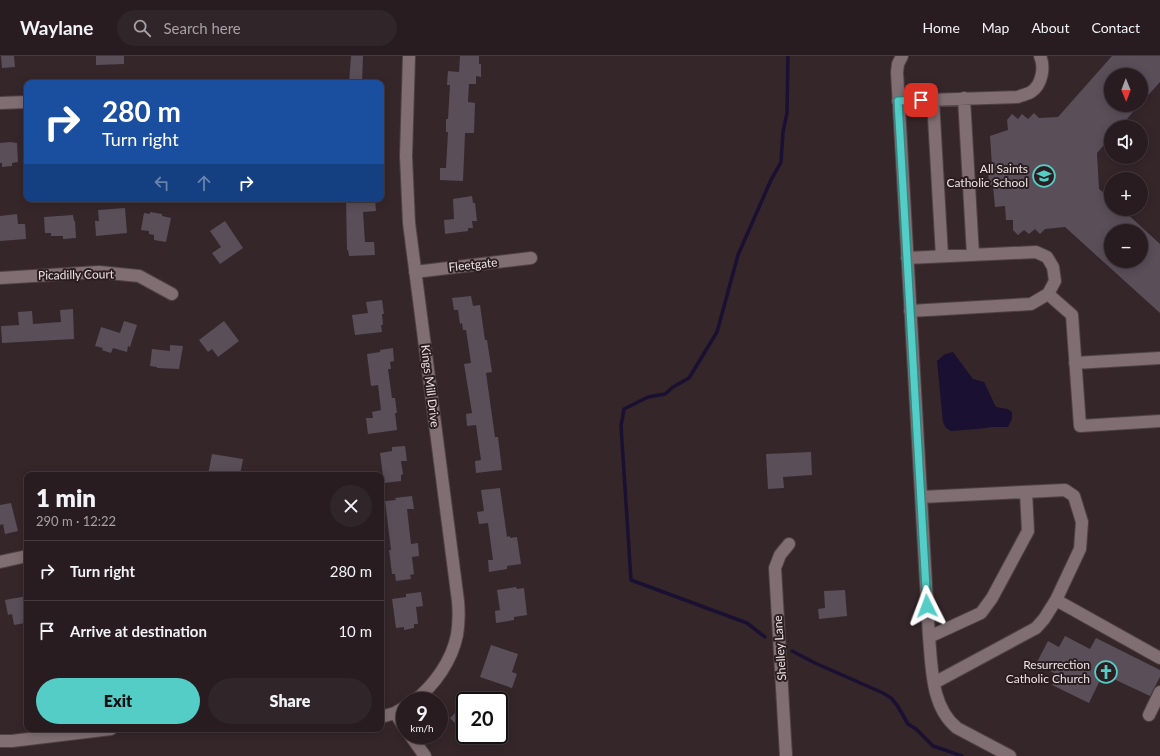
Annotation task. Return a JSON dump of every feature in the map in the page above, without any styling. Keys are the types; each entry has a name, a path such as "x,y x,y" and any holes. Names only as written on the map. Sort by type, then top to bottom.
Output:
{"street":[{"name":"Kings Mill Drive","path":"410,56 406,178 409,223 458,601 459,619 457,635 447,662 431,685 424,692"},
{"path":"902,56 898,64 897,72 898,101 929,637 934,683 940,704 950,723 1010,756"},
{"path":"898,101 1018,97 1031,92 1039,84 1042,74 1040,56"},
{"path":"964,98 973,255"},
{"path":"933,100 942,256"},
{"path":"0,103 24,102"},
{"path":"907,258 1036,252 1047,257 1053,267 1055,281 1048,294 1031,304 910,311"},
{"name":"Fleetgate","path":"415,272 531,258"},
{"name":"Picadilly Court","path":"0,278 99,272 139,276 172,294"},
{"path":"1048,294 1072,314 1080,426 1160,421"},
{"path":"1075,363 1160,358"},
{"path":"921,497 1065,490 1074,496 1082,522 1080,549 1056,600 1044,619 1036,628 934,683"},
{"path":"929,637 981,613 992,598 1028,531 1026,492"},
{"name":"Shelley Lane","path":"786,756 775,568 780,555 789,544"},
{"path":"0,562 24,557"},
{"path":"1056,600 1160,658"},
{"path":"1149,715 1160,692"},
{"path":"384,716 396,711"},
{"path":"0,741 12,741 86,732"},
{"path":"416,744 425,756"}],"shaded area":[{"path":"953,352 973,379 984,382 996,407 1008,409 1012,412 1012,419 1008,427 951,431 946,428 943,422 937,361 945,354"}],"building":[{"path":"1,56 14,56 15,67 2,68"},
{"path":"96,56 124,56 124,64 96,65"},
{"path":"351,56 363,56 362,80 349,80"},
{"path":"460,56 479,56 479,64 481,64 481,77 476,76 476,84 469,84 468,102 475,103 474,133 465,133 463,181 440,180 440,168 446,168 448,132 446,132 446,119 448,119 450,85 447,85 448,71 459,72"},
{"name":"All Saints Catholic School","path":"1112,56 1160,56 1160,82 1148,95 1148,68 1104,68 1104,112 1133,112 1126,120 1104,120 1104,145 1097,153 1099,189 1104,193 1104,216 1130,216 1138,224 1104,224 1104,262 1065,227 1045,229 1040,234 1035,229 1029,234 1024,230 1018,235 1013,230 1013,220 1006,220 1005,206 995,207 993,186 989,186 988,166 992,166 990,136 1008,130 1007,120 1012,114 1018,119 1022,114 1028,119 1034,113 1039,118 1058,117"},
{"path":"0,143 17,143 18,162 12,163 12,166 2,167 2,163 0,163"},
{"path":"472,196 473,203 475,203 477,221 472,221 473,228 468,228 468,231 445,234 444,220 454,219 453,199"},
{"path":"346,202 375,202 376,211 363,212 365,242 374,242 375,255 349,256 347,250"},
{"path":"125,208 127,233 96,236 95,221 99,221 98,210"},
{"path":"150,212 162,214 162,216 171,218 166,242 154,240 154,235 149,234 149,231 141,230 144,213 150,214"},
{"path":"17,214 18,224 25,224 26,239 0,241 0,216"},
{"path":"73,215 75,221 76,238 63,239 63,236 51,236 51,233 45,233 44,217"},
{"path":"225,221 243,248 220,264 212,253 221,247 210,231"},
{"name":"All Saints Catholic School","path":"1148,233 1160,244 1160,313 1110,268 1148,268"},
{"path":"471,296 473,306 480,305 485,340 487,340 492,372 486,373 495,437 498,437 502,470 476,473 475,461 481,460 476,425 467,426 466,414 472,413 464,364 471,363 466,330 463,330 462,323 460,324 458,310 454,310 452,298"},
{"path":"382,300 384,314 382,314 382,332 355,335 352,315 368,313 366,302"},
{"path":"73,309 74,339 2,343 1,326 19,325 18,312 32,311 33,324 61,322 60,310"},
{"path":"124,321 137,325 127,352 113,348 111,353 102,350 103,348 95,346 101,327 120,333"},
{"path":"224,321 239,341 218,357 212,349 208,352 199,340"},
{"path":"170,345 183,346 179,369 157,368 150,366 152,349 170,351"},
{"path":"393,348 394,361 390,362 391,369 388,369 392,398 395,398 397,430 368,434 366,418 373,418 372,412 381,410 378,385 371,386 367,354"},
{"path":"405,446 407,461 401,461 403,474 401,475 401,481 384,483 384,472 383,472 380,453 392,451 392,447"},
{"path":"811,452 812,475 783,477 784,488 768,489 766,454"},
{"path":"212,454 243,459 241,472 209,472"},
{"path":"500,488 507,537 517,537 521,564 507,566 507,569 489,572 488,560 493,560 488,523 479,524 477,512 484,511 481,490"},
{"path":"412,496 414,509 407,509 411,544 418,543 419,556 412,557 414,574 410,575 411,579 396,581 395,574 392,574 389,550 391,550 385,501"},
{"path":"11,503 18,531 5,534 3,524 0,525 0,505"},
{"path":"516,587 517,589 524,588 527,615 514,617 514,620 496,623 495,611 500,610 497,590"},
{"path":"845,590 847,616 819,619 818,609 825,608 824,591"},
{"path":"421,592 423,606 416,607 418,624 414,624 414,628 404,630 404,627 396,628 392,599 406,597 406,594"},
{"path":"24,597 24,623 14,625 12,614 8,615 5,600"},
{"name":"Resurrection Catholic Church","path":"1065,636 1090,649 1096,638 1160,670 1160,677 1150,696 1103,674 1089,703 1052,685 1058,675 1036,664 1048,641 1059,647"},
{"path":"491,645 518,654 512,672 517,674 512,688 480,677"},
{"path":"456,712 456,724 450,718"}],"waterway":[{"path":"765,637 747,623 631,580 621,426 624,409 648,397 665,394 673,387 689,378 717,332 738,255 771,180 781,162 783,132 787,113 788,56"},
{"path":"792,651 815,663 883,693 891,698 897,705 908,724 916,729 933,746 962,756"}],"place":[{"name":"All Saints Catholic School","path":"1044,176"},
{"name":"Resurrection Catholic Church","path":"1106,672"}],"route":[{"path":"921,100 898,101 927,606"}]}
